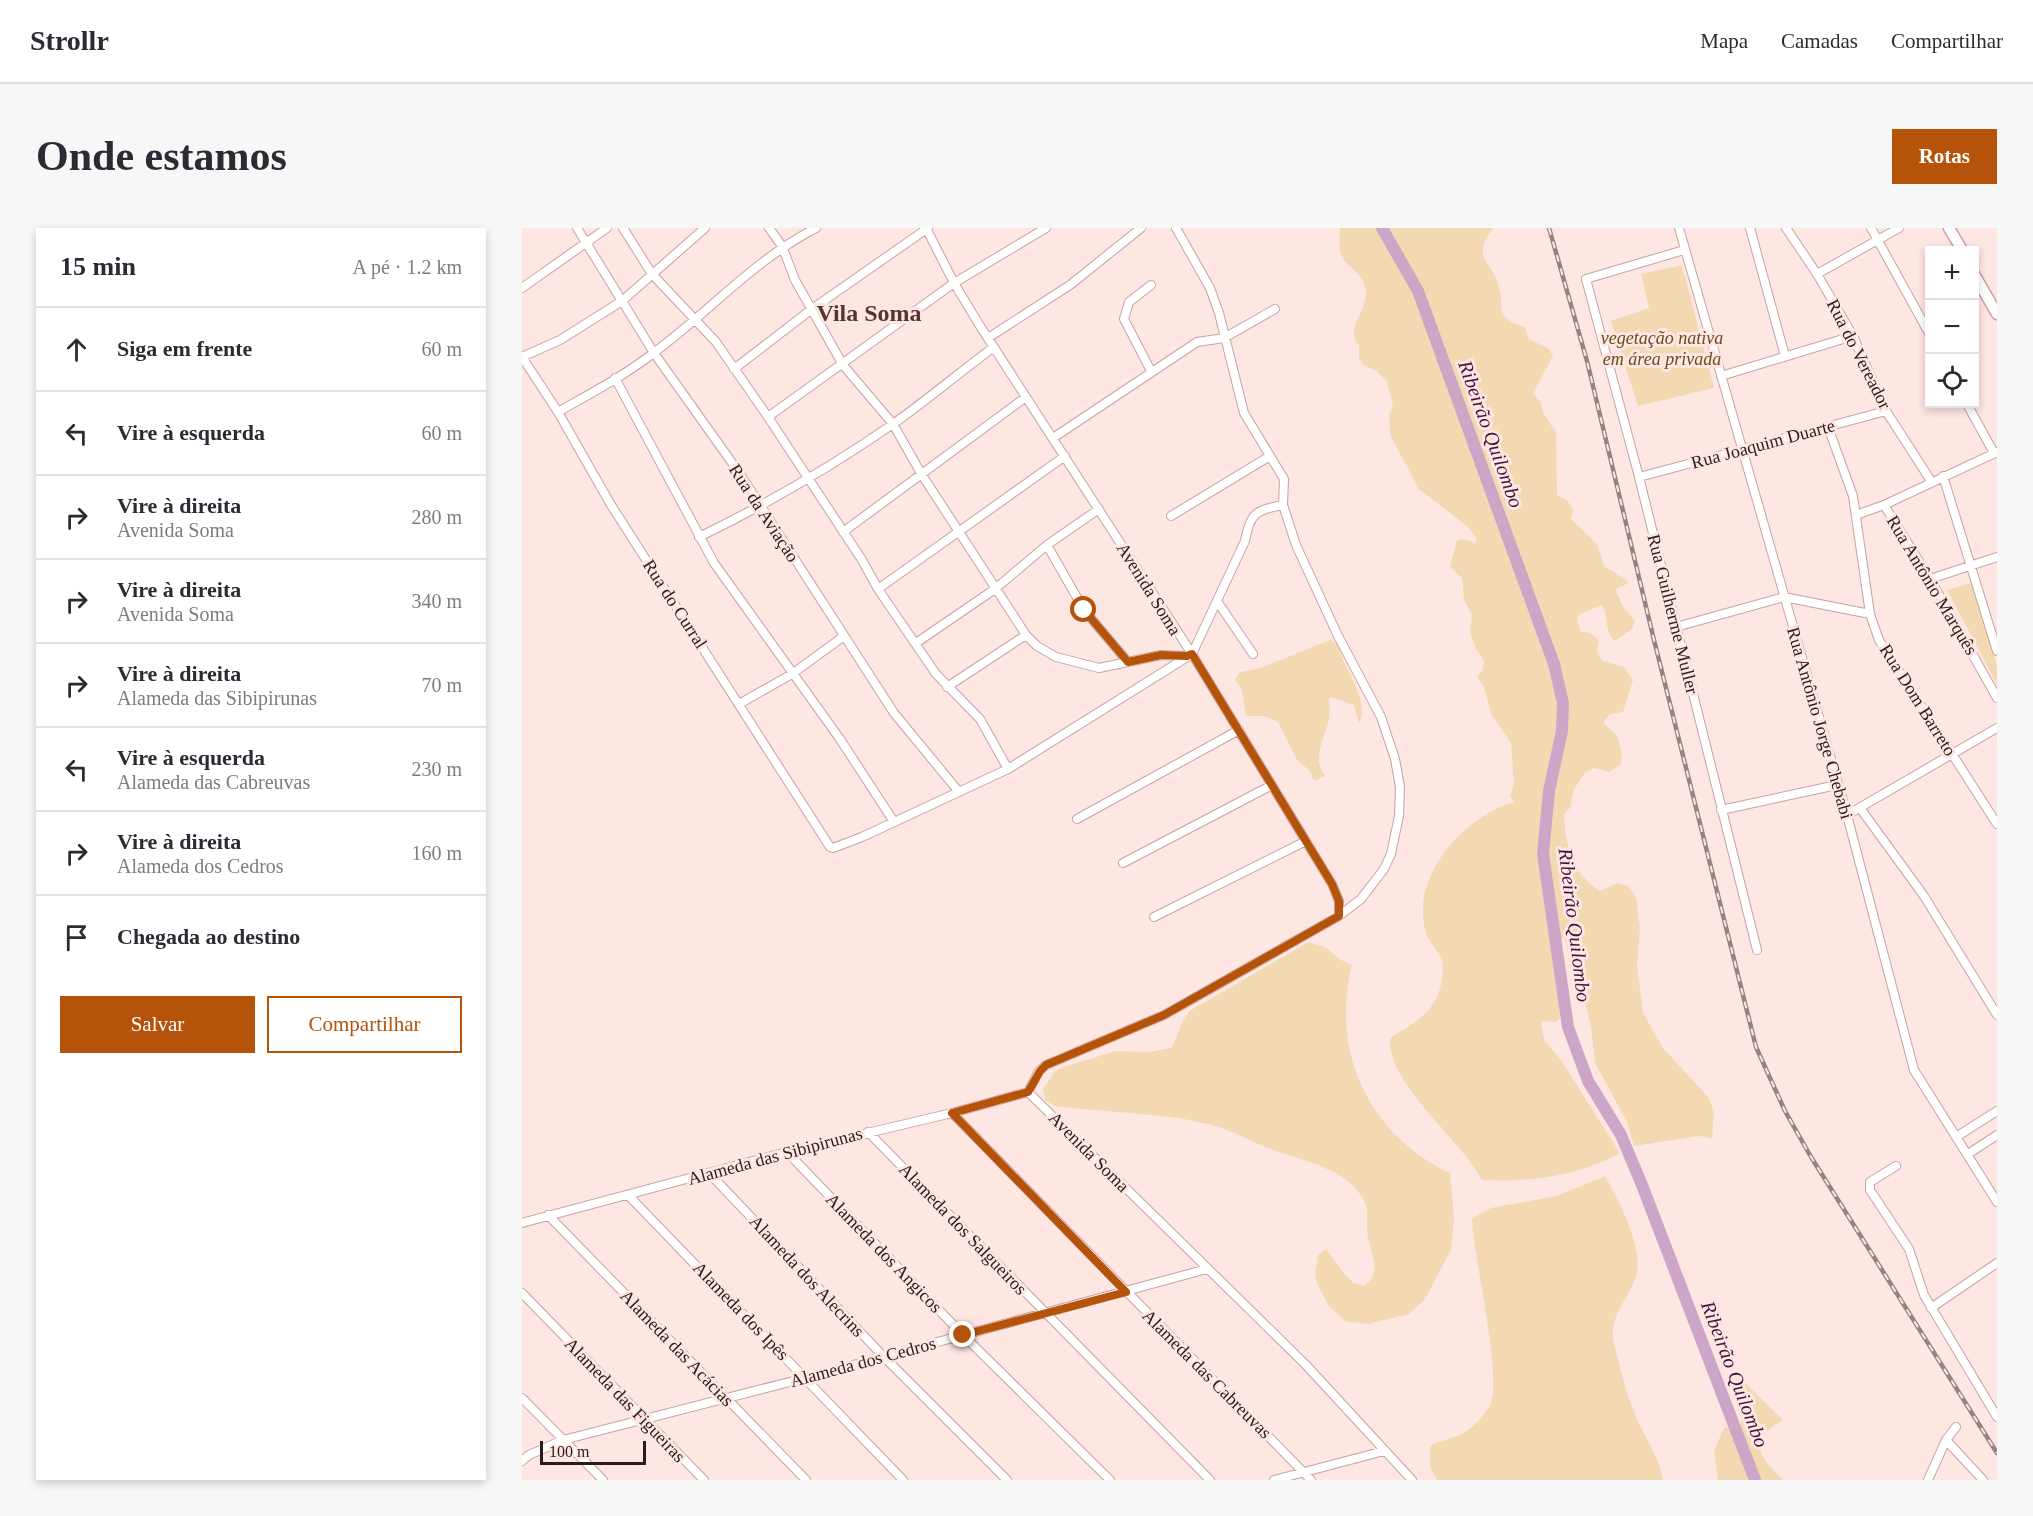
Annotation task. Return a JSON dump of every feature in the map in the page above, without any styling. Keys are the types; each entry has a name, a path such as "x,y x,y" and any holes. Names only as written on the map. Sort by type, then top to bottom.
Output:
{"main road":[{"path":"1949,228 1960,246"},
{"path":"1979,283 1997,314"}],"street":[{"name":"Rua da Aviação","path":"577,228 654,353 761,507 894,713 959,792"},
{"path":"522,288 607,228"},
{"path":"623,228 652,274 716,342 768,417 878,589 947,687 980,719 992,736 1008,769"},
{"path":"522,357 560,340 622,301 705,228"},
{"path":"769,228 782,246 795,280 843,365 893,424 922,475 1026,635 1045,651 1069,662 1099,668 1161,655 1190,655"},
{"path":"558,412 654,353 725,291 782,246 816,228"},
{"path":"734,369 812,309 927,228"},
{"name":"Avenida Soma","path":"927,228 954,283 988,338 1239,730 1306,840 1332,884 1339,901 1339,916"},
{"path":"768,417 954,283 1046,228"},
{"path":"988,338 1071,285 1141,228"},
{"path":"1028,1092 1046,1065 1164,1015 1339,916 1361,898 1391,854 1399,816 1400,787 1390,739 1338,636 1296,545 1283,505 1284,479 1244,413 1210,288 1176,228"},
{"name":"Rua Antônio Jorge Chebabi","path":"1679,228 1847,815 1914,1070 1997,1202"},
{"path":"1750,228 1785,356"},
{"name":"Rua do Vereador","path":"1786,228 1817,274 1853,336 1886,411 1931,481"},
{"path":"1871,228 1880,239 1925,327"},
{"path":"1817,274 1899,228"},
{"name":"Rua Guilherme Muller","path":"1684,250 1586,279 1639,477 1757,950"},
{"path":"1151,285 1129,302 1124,319 1151,371"},
{"path":"1053,438 1197,342 1224,338 1275,309"},
{"path":"1721,376 1853,336"},
{"path":"699,537 761,507 808,479 893,424 994,347"},
{"name":"Rua do Curral","path":"522,357 558,412 611,506 830,847 833,848 894,822"},
{"path":"615,378 714,563 840,739 894,822 1008,769 1095,717 1190,655 1245,541 1251,518 1263,509 1283,505"},
{"path":"843,532 1026,397"},
{"path":"1856,515 1884,505 1996,452 1969,408"},
{"name":"Rua Joaquim Duarte","path":"1639,477 1886,411"},
{"name":"Rua Dom Barreto","path":"1828,427 1850,483 1870,614 1879,640 1997,824"},
{"path":"878,589 1065,456"},
{"path":"1171,516 1270,456"},
{"path":"1942,476 1997,651"},
{"name":"Rua Antônio Marquês","path":"1884,505 1930,579 1997,698"},
{"path":"916,643 995,589 1047,545 1099,509"},
{"path":"1047,545 1084,610 1128,662"},
{"path":"1930,579 1997,557"},
{"path":"1676,627 1784,597 1870,614"},
{"path":"1217,601 1253,654"},
{"path":"947,687 1026,635"},
{"path":"739,704 792,674 844,636"},
{"path":"1847,815 1997,728"},
{"path":"1077,819 1239,730"},
{"path":"1123,863 1272,785"},
{"path":"1721,810 1837,785"},
{"path":"1860,808 1924,897 1997,1015"},
{"path":"1154,917 1306,840"},
{"name":"Avenida Soma","path":"1028,1092 1306,1365 1412,1480"},
{"name":"Alameda das Sibipirunas","path":"522,1223 787,1152 952,1113 1028,1092"},
{"path":"1956,1137 1997,1111"},
{"name":"Alameda das Cabreuvas","path":"952,1113 1311,1480"},
{"name":"Alameda dos Salgueiros","path":"868,1132 1210,1480"},
{"path":"1968,1154 1997,1136"},
{"name":"Alameda dos Angicos","path":"787,1152 963,1335 1110,1480"},
{"path":"1896,1166 1870,1182 1870,1190 1909,1249 1931,1308 1997,1417"},
{"name":"Alameda dos Alecrins","path":"709,1173 883,1356 1007,1480"},
{"name":"Alameda dos Ipês","path":"628,1195 903,1480"},
{"name":"Alameda das Acácias","path":"548,1215 806,1480"},
{"path":"1931,1308 1997,1263"},
{"name":"Alameda dos Cedros","path":"522,1461 529,1455 563,1440 726,1399 1207,1269"},
{"name":"Alameda das Figueiras","path":"522,1293 704,1480"},
{"path":"522,1398 603,1480"},
{"path":"1928,1480 1946,1440 1956,1427"},
{"path":"1946,1440 1983,1480"},
{"path":"1274,1480 1384,1452"}],"green space":[{"path":"1340,228 1493,228 1483,246 1483,252 1498,284 1502,311 1508,319 1525,327 1529,339 1549,349 1553,356 1533,393 1541,403 1543,413 1556,432 1557,495 1567,500 1573,510 1571,519 1597,544 1604,566 1628,581 1627,584 1617,588 1616,592 1624,608 1635,621 1632,629 1615,641 1609,633 1602,605 1580,614 1577,618 1580,631 1591,633 1599,641 1597,651 1602,661 1624,667 1633,680 1623,712 1610,714 1603,722 1617,736 1622,753 1621,764 1609,772 1594,768 1585,773 1574,789 1570,808 1564,814 1566,836 1577,868 1591,884 1600,891 1618,883 1628,886 1636,897 1640,929 1637,966 1643,1013 1663,1048 1709,1098 1714,1113 1712,1138 1699,1136 1634,1146 1627,1122 1595,1063 1591,1027 1583,994 1584,982 1579,982 1572,972 1565,938 1553,942 1552,954 1567,1012 1556,1022 1541,1021 1544,1040 1561,1060 1620,1153 1570,1173 1535,1179 1482,1180 1472,1164 1412,1092 1392,1056 1390,1038 1428,1011 1437,997 1441,984 1442,961 1426,933 1423,908 1426,888 1434,869 1460,834 1477,820 1514,802 1510,796 1514,784 1511,743 1491,714 1484,687 1477,677 1483,670 1484,661 1475,647 1470,632 1472,615 1464,600 1462,578 1450,567 1457,540 1464,539 1475,543 1477,539 1468,527 1419,489 1391,437 1389,415 1393,406 1387,381 1376,371 1364,365 1359,358 1359,346 1354,333 1365,301 1365,287 1363,281 1342,256"},
{"name":"vegetação nativa em área privada","path":"1682,265 1714,388 1638,406 1611,321 1649,308 1641,274"},
{"path":"1974,582 1997,667 1997,684 1947,590"},
{"path":"1330,640 1338,644 1359,694 1362,714 1359,723 1354,705 1332,697 1329,699 1329,719 1319,755 1321,769 1325,776 1314,781 1310,771 1297,760 1278,722 1263,716 1246,716 1242,690 1235,679 1240,672 1258,669"},
{"path":"1307,943 1321,946 1352,965 1347,997 1347,1028 1352,1059 1362,1087 1378,1113 1397,1137 1422,1157 1450,1173 1454,1217 1451,1250 1425,1299 1409,1314 1367,1324 1345,1321 1329,1306 1315,1276 1318,1255 1326,1249 1354,1283 1364,1286 1373,1275 1374,1263 1367,1232 1365,1202 1355,1187 1345,1179 1324,1167 1268,1148 1217,1127 1170,1117 1055,1106 1045,1100 1043,1089 1055,1071 1064,1067 1116,1051 1149,1052 1171,1048 1184,1019 1191,1010"},
{"path":"1605,1176 1629,1226 1637,1255 1635,1279 1616,1318 1614,1343 1632,1408 1656,1456 1663,1480 1437,1480 1430,1467 1430,1446 1459,1435 1472,1427 1489,1407 1493,1394 1491,1346 1472,1218 1491,1208 1557,1196"},
{"path":"1745,1383 1783,1420 1764,1434 1760,1448 1767,1463 1783,1480 1718,1480 1714,1451 1724,1428 1741,1427 1741,1390"}],"waterway":[{"name":"Ribeirão Quilombo","path":"1382,228 1418,291 1554,664 1563,703 1562,731 1549,791 1543,854 1568,1027 1588,1081 1621,1135 1642,1185 1755,1480"}],"railway":[{"path":"1549,228 1587,361 1756,1047 1785,1111 1811,1157 1997,1453"}],"district":[{"name":"Vila Soma","path":"869,313"}],"route":[{"path":"963,1335 1043,1312 1126,1292 952,1113 1028,1092 1046,1065 1087,1050 1164,1015 1339,916 1339,901 1332,884 1192,654 1187,656 1161,655 1128,662 1084,610"}]}
